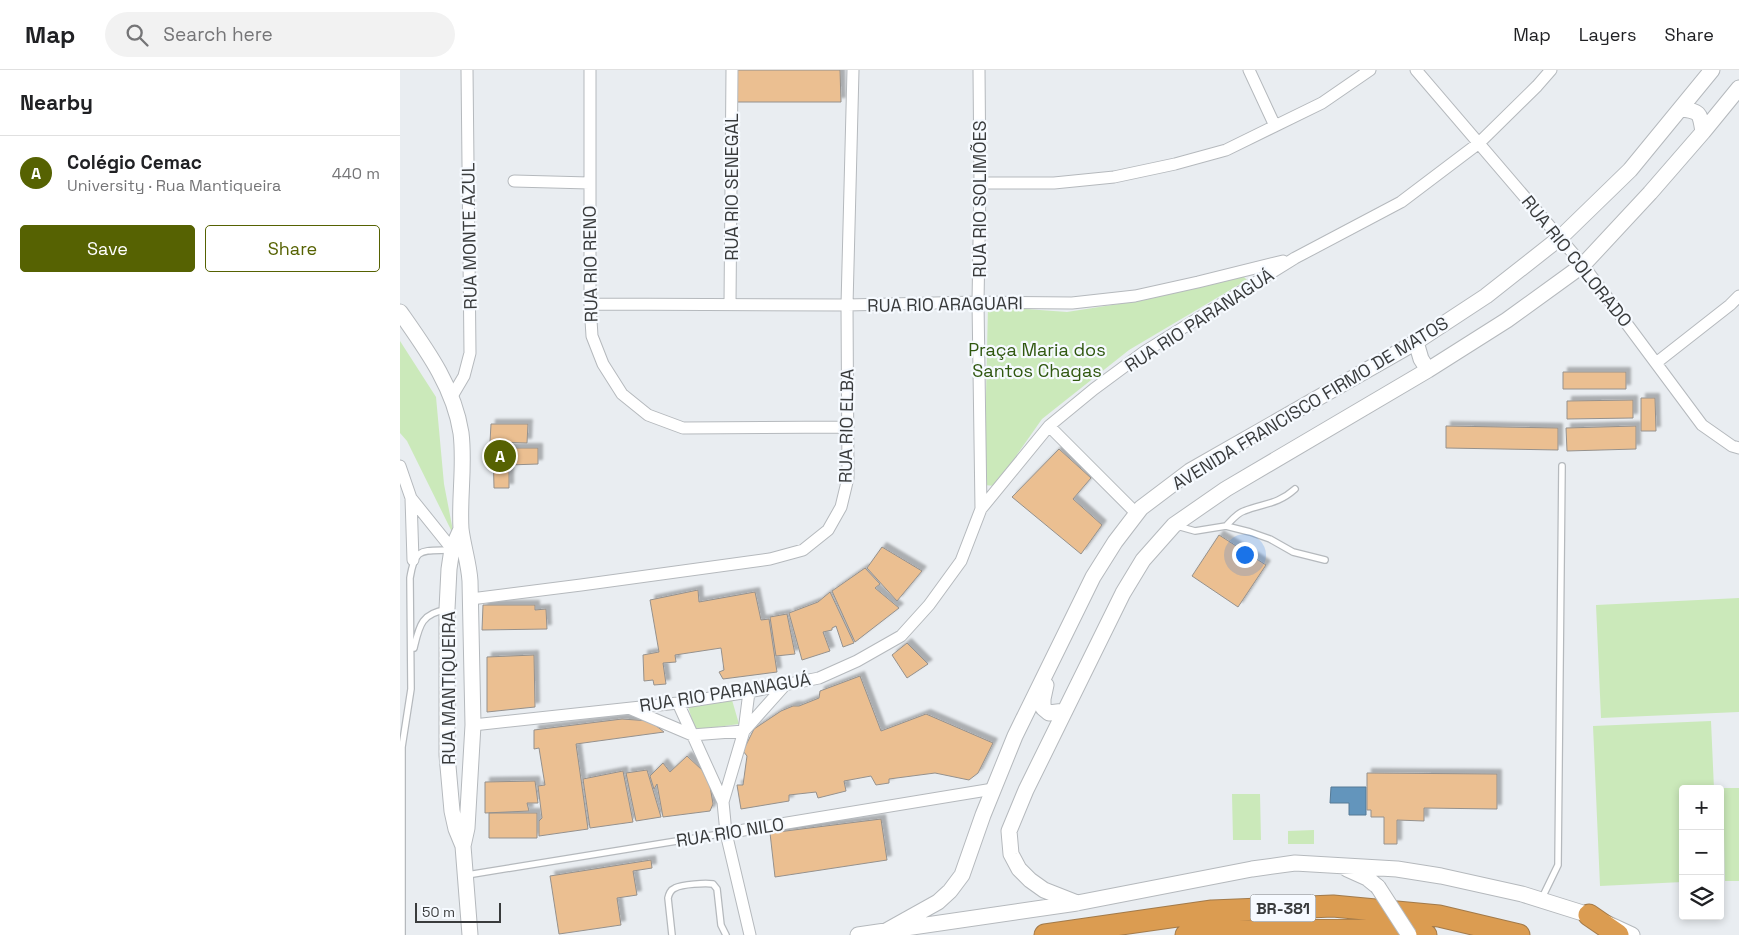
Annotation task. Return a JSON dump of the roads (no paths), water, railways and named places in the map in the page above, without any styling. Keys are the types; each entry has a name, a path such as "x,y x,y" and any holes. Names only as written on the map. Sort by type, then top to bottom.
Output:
{"highway":[{"name":"BR-381","path":"1046,935 1212,911 1333,906 1439,916 1519,935"},
{"path":"1589,914 1618,935"},
{"path":"1332,935 1374,933 1383,930"},
{"name":"BR-381","path":"1186,935 1215,931 1383,930 1426,935"}],"street":[{"name":"RUA MONTE AZUL","path":"451,398 464,376 470,353 467,70"},
{"name":"RUA RIO RENO","path":"590,70 589,183 592,336 603,364 622,394 648,415 684,428 848,427"},
{"name":"RUA RIO SENEGAL","path":"730,304 732,70"},
{"name":"RUA RIO ELBA","path":"471,599 760,560 803,550 828,530 841,507 848,478 847,305 853,70"},
{"name":"RUA RIO SOLIMÕES","path":"979,70 978,302 981,509"},
{"path":"1249,70 1276,126"},
{"path":"980,183 1054,183 1114,177 1175,164 1226,150 1322,103 1370,70"},
{"name":"RUA RIO COLORADO","path":"1416,70 1584,265 1702,425 1732,446 1739,448"},
{"name":"RUA RIO PARANAGUÁ","path":"473,725 678,703 749,692 819,678 901,636 929,605 961,561 981,509 1049,426 1144,352 1295,258 1402,202 1479,143 1551,70"},
{"name":"AVENIDA FRANCISCO FIRMO DE MATOS","path":"886,931 938,902 950,891 962,875 993,789 1015,736 1093,577 1115,542 1141,508 1190,471 1416,342 1486,296 1561,237 1630,170 1712,70"},
{"name":"AVENIDA FRANCISCO FIRMO DE MATOS","path":"1078,903 1044,890 1019,869 1011,854 1009,831 1026,790 1122,593 1143,560 1174,525 1226,489 1428,370 1507,320 1584,265 1650,193 1739,88"},
{"path":"1681,109 1694,110 1701,117 1703,132"},
{"path":"514,181 589,183"},
{"name":"RUA RIO ARAGUARI","path":"590,304 847,305 978,302 1072,303 1135,296 1295,258"},
{"path":"1656,363 1739,296"},
{"name":"RUA MANTIQUEIRA","path":"400,312 432,358 451,398 461,434 461,529 468,561 471,599 473,725 470,794 467,828 463,846"},
{"path":"1416,342 1421,360 1428,370"},
{"path":"1049,426 1137,514"},
{"path":"400,466 411,498 413,560"},
{"path":"411,498 452,550 457,551 468,561"},
{"name":"RUA MANTIQUEIRA","path":"461,529 449,559 446,755 456,829 463,846 470,935"},
{"path":"1054,659 1043,698 1043,708 1049,712 1066,711"},
{"path":"629,708 692,735 744,731 785,685"},
{"path":"723,802 744,731 749,692"},
{"path":"678,703 723,802 726,833 750,935"},
{"name":"RUA RIO NILO","path":"726,833 993,789"},
{"path":"450,793 464,796 470,794"},
{"name":"BR-381","path":"858,935 1078,903 1252,869 1295,863 1397,869 1441,876 1542,900 1589,914 1632,935"},
{"path":"1336,864 1367,878 1378,887 1409,935"}],"lane":[{"path":"1542,900 1558,865 1562,466"},
{"path":"1226,526 1242,511 1268,505 1288,495 1295,489"},
{"path":"1174,525 1195,532 1226,526 1270,539 1293,552 1325,560"},
{"path":"402,935 402,747 403,721 411,689 410,578 413,560 423,552 452,550"},
{"path":"412,658 419,626 424,619 430,615 447,610"},
{"name":"RUA RIO NILO","path":"466,875 726,833"},
{"path":"672,935 669,893 674,888 708,883 714,884 717,889 721,925 726,935"}],"water":[{"path":"1331,787 1366,787 1366,815 1349,815 1349,803 1330,803"}],"place":[{"name":"Colégio Cemac","path":"500,456"}],"park label":[{"name":"Praça Maria dos Santos Chagas","path":"1037,359"}]}
